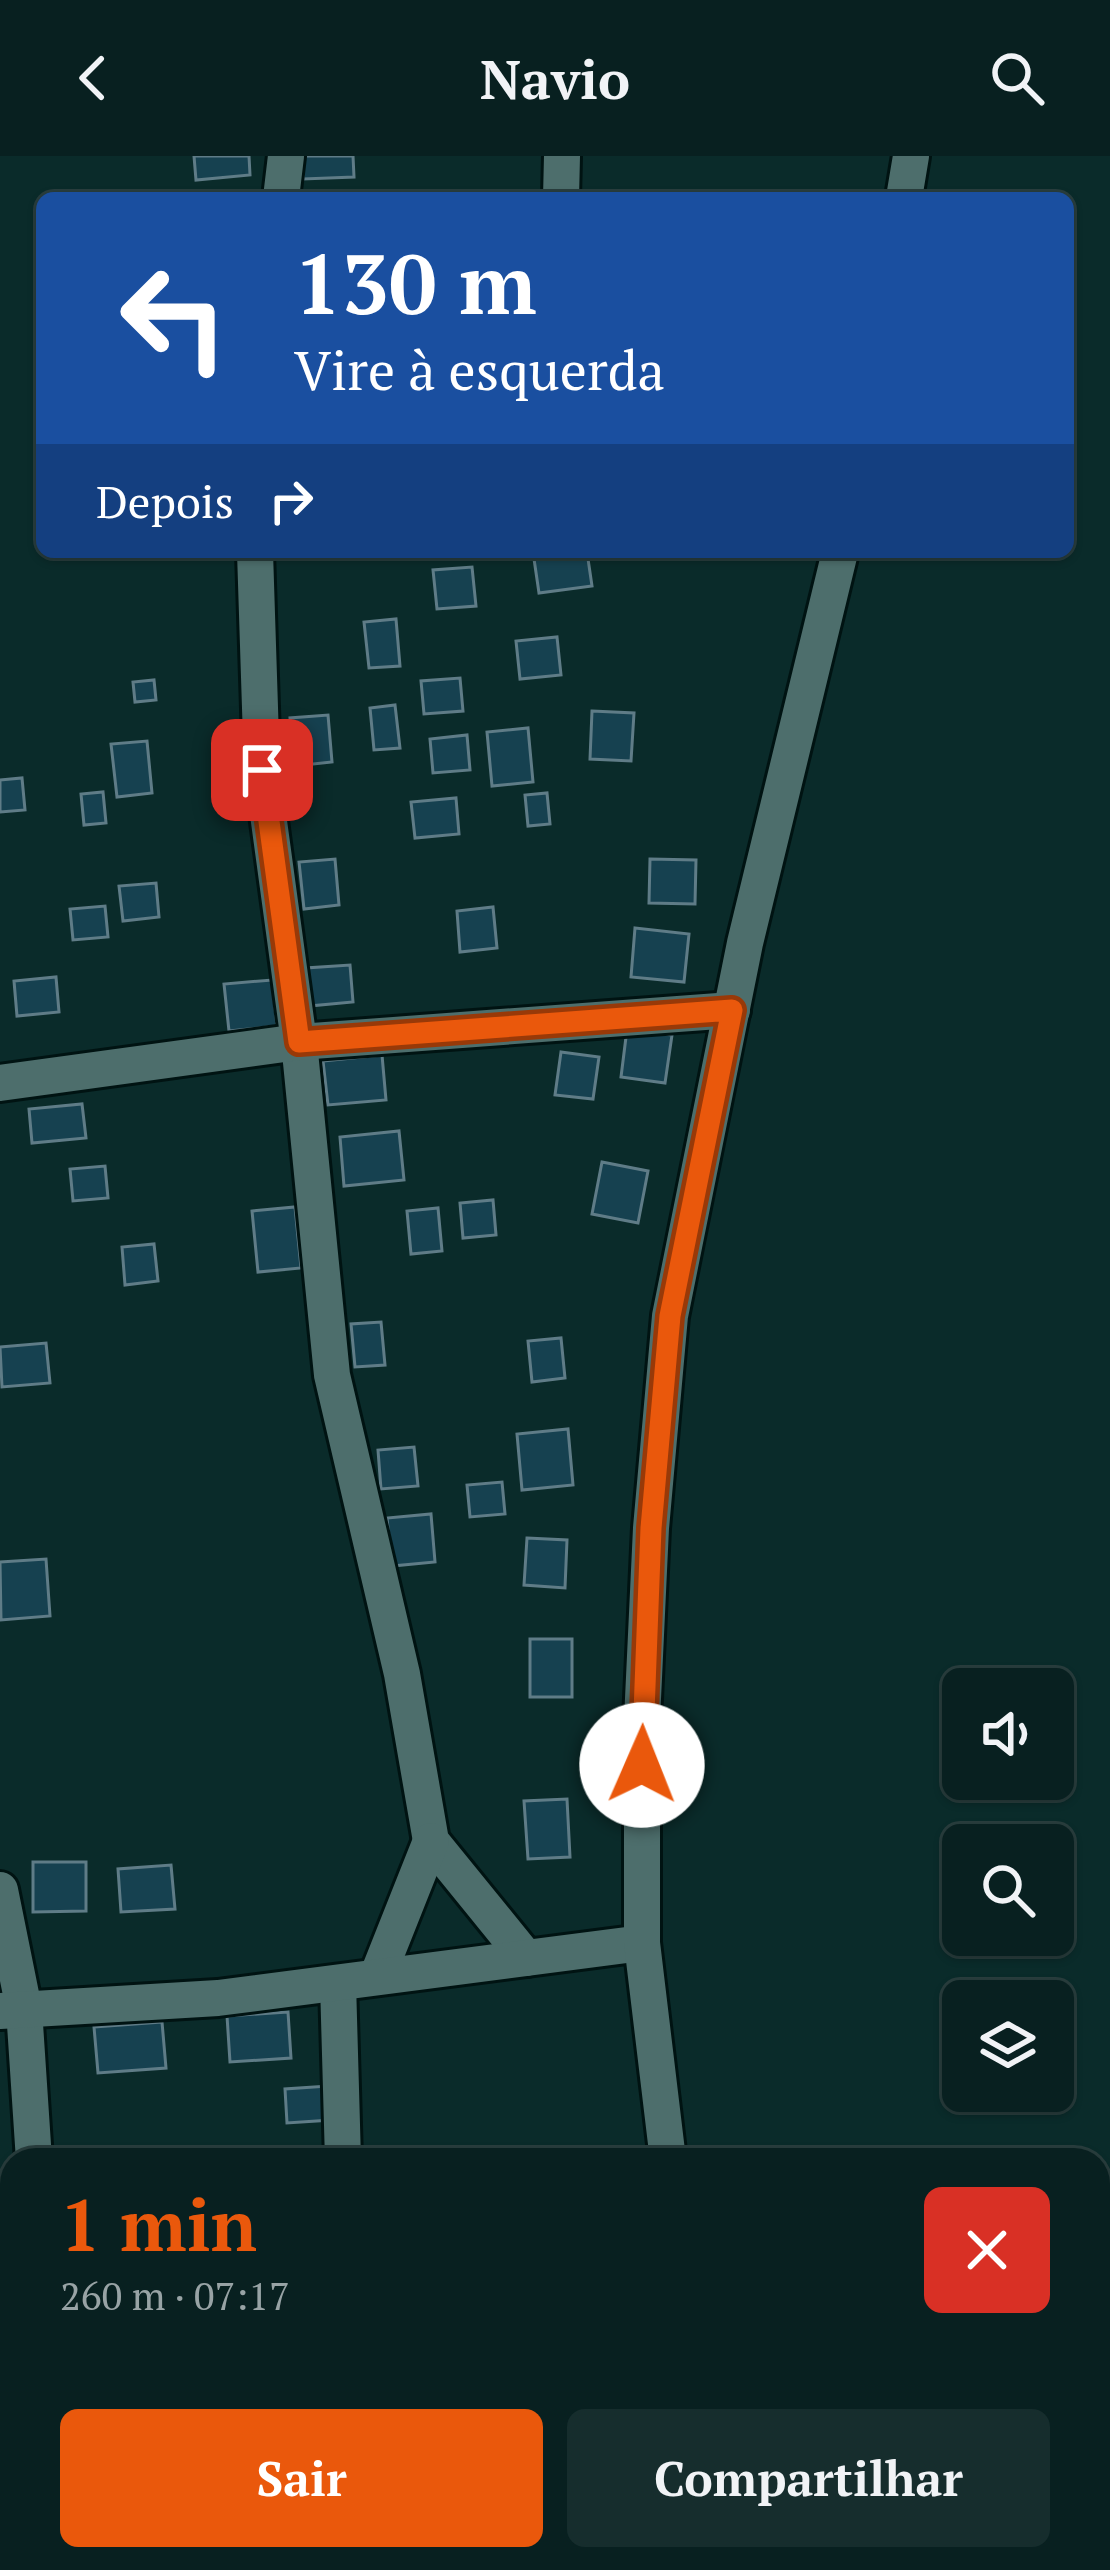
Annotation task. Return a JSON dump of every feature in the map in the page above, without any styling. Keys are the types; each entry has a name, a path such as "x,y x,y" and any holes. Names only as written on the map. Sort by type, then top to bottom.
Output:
{"street":[{"path":"282,192 286,156"},
{"path":"561,192 562,156"},
{"path":"905,192 911,156"},
{"path":"255,558 262,770 299,1042 332,1375 402,1674 431,1841 526,1958"},
{"path":"667,2148 642,1943 643,1699 651,1528 670,1316 732,1010 839,558"},
{"path":"0,1083 299,1042 732,1010"},
{"path":"376,1978 431,1841"},
{"path":"0,1890 32,2148"},
{"path":"12,2010 218,1998 642,1943"},
{"path":"338,1982 343,2148"}],"building":[{"path":"194,156 249,156 250,175 196,180"},
{"path":"302,156 353,156 354,177 303,179"},
{"path":"534,558 588,558 592,586 539,593"},
{"path":"472,567 476,606 437,609 433,570"},
{"path":"396,619 400,666 369,668 364,622"},
{"path":"557,637 561,675 520,679 516,641"},
{"path":"460,678 463,711 424,714 421,681"},
{"path":"154,680 156,700 135,702 133,682"},
{"path":"395,705 400,748 374,750 370,708"},
{"path":"592,711 634,713 631,761 590,759"},
{"path":"328,715 332,762 294,766 290,718"},
{"path":"528,728 533,782 492,786 487,732"},
{"path":"467,735 470,770 433,773 430,739"},
{"path":"147,741 152,793 117,797 111,744"},
{"path":"22,778 25,810 0,812 0,780"},
{"path":"103,792 106,823 84,825 81,794"},
{"path":"547,793 550,824 528,826 525,795"},
{"path":"456,798 459,834 415,838 411,802"},
{"path":"335,859 339,905 304,909 299,862"},
{"path":"650,859 696,860 695,904 649,903"},
{"path":"156,883 159,917 123,921 119,886"},
{"path":"105,906 108,937 73,940 70,909"},
{"path":"493,907 497,948 460,952 457,911"},
{"path":"635,928 689,934 684,982 631,977"},
{"path":"350,965 353,1002 309,1006 306,968"},
{"path":"56,977 59,1012 17,1016 14,981"},
{"path":"272,980 277,1026 229,1031 224,984"},
{"path":"627,1029 672,1035 665,1083 621,1077"},
{"path":"561,1052 599,1057 593,1099 555,1095"},
{"path":"382,1055 386,1100 328,1105 323,1061"},
{"path":"82,1104 86,1138 32,1143 29,1109"},
{"path":"399,1131 404,1180 344,1186 340,1137"},
{"path":"602,1162 648,1171 638,1223 592,1214"},
{"path":"105,1166 108,1198 73,1201 70,1169"},
{"path":"493,1200 496,1235 463,1238 460,1203"},
{"path":"295,1207 301,1268 258,1272 252,1211"},
{"path":"438,1208 442,1251 411,1254 407,1211"},
{"path":"154,1244 158,1281 125,1285 122,1247"},
{"path":"381,1322 385,1365 355,1367 351,1324"},
{"path":"561,1338 565,1378 532,1382 528,1341"},
{"path":"46,1343 50,1383 2,1387 0,1347"},
{"path":"568,1429 573,1485 522,1490 517,1434"},
{"path":"414,1447 418,1486 381,1489 378,1450"},
{"path":"502,1482 505,1514 470,1517 467,1485"},
{"path":"431,1514 435,1562 392,1566 387,1518"},
{"path":"527,1538 567,1540 565,1588 524,1585"},
{"path":"46,1559 50,1616 1,1620 0,1562"},
{"path":"530,1639 572,1639 572,1697 530,1697"},
{"path":"567,1799 570,1857 528,1859 524,1801"},
{"path":"33,1862 86,1862 86,1911 33,1912"},
{"path":"171,1865 175,1909 121,1912 118,1869"},
{"path":"288,2012 291,2058 230,2062 227,2016"},
{"path":"162,2022 166,2068 98,2073 94,2027"},
{"path":"328,2086 331,2120 287,2123 285,2089"}],"route":[{"path":"262,770 299,1042 732,1010 670,1316 651,1528 642,1765"}]}
